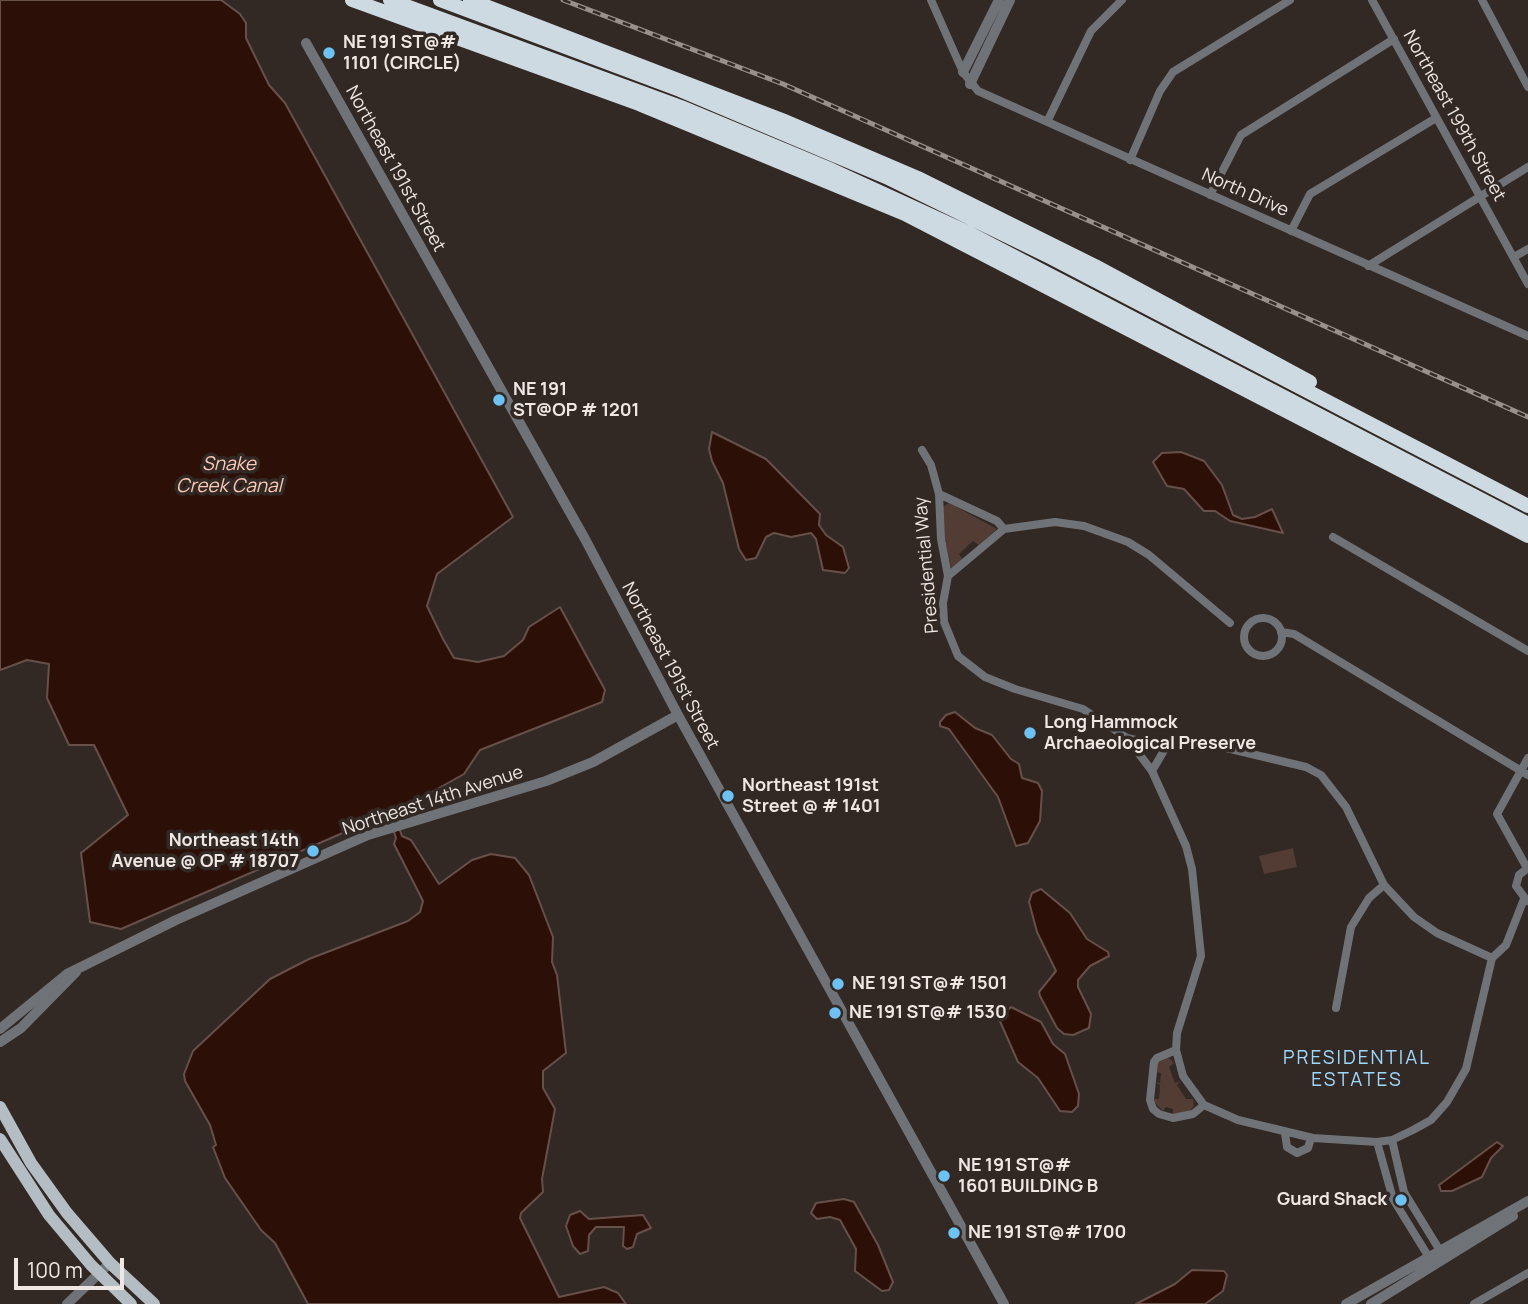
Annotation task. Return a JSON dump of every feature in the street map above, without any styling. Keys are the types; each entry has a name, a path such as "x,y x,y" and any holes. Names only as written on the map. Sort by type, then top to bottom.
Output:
{"highway":[{"path":"352,0 639,104 905,214 1528,536"},
{"path":"390,0 681,107 832,170 953,226 1528,524"},
{"path":"440,0 680,90 886,177 1052,258 1528,506"},
{"path":"446,0 728,98"},
{"path":"470,0 728,98 920,179 1095,266 1528,497"},
{"path":"1510,527 1528,543"}],"main road":[{"path":"0,1107 31,1163 75,1224 110,1263 154,1304"},
{"path":"0,1139 49,1215 99,1273 131,1304"},
{"path":"19,1171 31,1163"}],"street":[{"path":"930,0 970,84"},
{"path":"963,72 999,0"},
{"path":"970,84 1010,0"},
{"path":"1047,122 1091,31 1122,0"},
{"path":"1129,160 1160,91 1172,72 1290,0"},
{"name":"Northeast 199th Street","path":"1372,0 1528,284"},
{"path":"1482,0 1528,87"},
{"path":"1210,195 1241,135 1394,39"},
{"name":"Northeast 191st Street","path":"306,43 585,539 678,715 1004,1304"},
{"name":"North Drive","path":"970,84 1129,160 1526,335"},
{"path":"1291,231 1310,194 1436,118"},
{"path":"1368,266 1480,194 1528,167"},
{"path":"1514,257 1528,249"},
{"name":"Presidential Way","path":"922,450 931,466 939,494 941,538 948,576 943,603 948,639 970,667 1015,689 1083,709 1127,738 1152,771 1186,846 1202,940 1201,956 1177,1033 1176,1050"},
{"path":"939,494 998,521 1004,529"},
{"path":"948,576 1004,529 1027,523 1055,522 1109,534 1149,555 1230,623"},
{"path":"1333,537 1528,652"},
{"path":"1281,632 1280,647 1271,655 1254,654 1246,645 1245,632 1259,619 1271,620 1281,632 1294,634 1524,773"},
{"name":"Northeast 14th Avenue","path":"0,1029 50,985 81,967 259,882 385,829 546,782 631,744 678,715"},
{"name":"Presidential Way","path":"1127,738 1166,747"},
{"path":"1152,771 1166,747 1197,741 1306,767 1321,775 1346,807 1384,885 1414,917 1437,933 1492,958"},
{"path":"1204,1105 1193,1114 1173,1118 1153,1109 1150,1099 1154,1062 1163,1054 1176,1050 1183,1076 1204,1105 1238,1120 1285,1133 1311,1138 1377,1142 1392,1140 1431,1120 1456,1088 1471,1055 1492,958 1506,945 1526,900 1518,892 1517,880 1528,868 1497,814 1524,773 1528,758"},
{"path":"1336,1008 1351,927 1369,898 1384,885"},
{"name":"Northeast 14th Avenue","path":"0,1042 21,1028 81,967"},
{"path":"1285,1133 1285,1143 1293,1152 1305,1150 1311,1138"},
{"path":"1392,1140 1401,1183 1439,1250 1438,1264"},
{"path":"1377,1142 1389,1188 1426,1257 1438,1264"},
{"path":"1389,1188 1401,1183"},
{"path":"1346,1304 1426,1257 1528,1204"},
{"path":"1371,1304 1438,1264 1528,1204"},
{"path":"67,1304 110,1263"},
{"path":"1474,1304 1528,1272"}],"shaded area":[{"path":"949,503 997,529 979,545 973,541 959,554 963,560 951,568 943,529 943,507"},
{"path":"1293,848 1297,867 1264,874 1259,856"},
{"path":"1168,1057 1174,1063 1169,1067 1175,1083 1181,1081 1177,1085 1186,1099 1193,1099 1194,1106 1189,1112 1173,1115 1173,1109 1166,1107 1163,1111 1154,1099 1159,1099 1160,1085 1155,1082 1160,1083 1161,1073 1156,1072 1157,1063"}],"water":[{"name":"Snake Creek Canal","path":"0,0 221,0 240,14 246,23 246,38 269,85 285,103 513,517 437,574 427,606 443,639 454,658 478,662 504,656 523,640 529,627 560,607 605,690 602,702 480,750 464,774 398,811 395,817 402,836 411,840 439,884 472,860 491,854 515,858 529,875 553,937 552,962 557,975 566,1053 543,1071 543,1088 555,1109 542,1179 543,1192 521,1213 520,1218 559,1297 604,1287 618,1293 626,1304 308,1304 275,1243 261,1230 225,1178 213,1147 216,1145 210,1125 185,1081 184,1074 193,1051 270,979 309,959 408,921 420,912 423,901 394,844 396,838 390,819 382,816 121,929 90,922 81,853 128,815 94,745 69,745 47,698 49,664 27,660 0,670"},
{"path":"712,432 766,459 820,514 819,525 826,535 843,547 849,568 845,573 823,570 816,539 811,533 791,537 774,533 766,537 756,558 746,560 739,549 723,483 712,461 709,449"},
{"path":"1181,452 1204,461 1222,485 1233,515 1242,519 1255,517 1272,509 1283,533 1230,521 1215,511 1204,511 1184,489 1167,486 1153,462 1162,453"},
{"path":"955,712 975,728 992,735 1011,759 1019,764 1022,778 1038,783 1042,791 1040,821 1028,843 1016,846 998,797 949,729 940,726 946,715"},
{"path":"1041,889 1070,913 1087,939 1108,952 1109,956 1090,966 1078,980 1078,987 1091,1014 1089,1028 1073,1035 1064,1034 1057,1028 1039,992 1056,971 1037,932 1029,902 1032,893"},
{"path":"1011,1007 1041,1022 1053,1044 1065,1054 1079,1094 1078,1106 1072,1112 1060,1111 1038,1078 1018,1062 999,1019"},
{"path":"1497,1142 1503,1146 1491,1158 1482,1177 1452,1191 1441,1191 1439,1185"},
{"path":"844,1199 854,1202 878,1245 893,1282 889,1290 882,1291 855,1271 856,1249 840,1220 830,1217 817,1219 811,1213 816,1203"},
{"path":"580,1211 589,1219 643,1215 651,1228 637,1234 633,1247 627,1249 623,1246 624,1227 596,1227 589,1235 588,1251 580,1254 573,1246 566,1226 570,1215"},
{"path":"1192,1270 1224,1271 1227,1275 1223,1291 1205,1304 1136,1304 1175,1284"}],"railway":[{"path":"563,0 783,84 1528,417"}],"place":[{"name":"NE 191 ST@# 1101 (CIRCLE)","path":"329,53"},
{"name":"NE 191 ST@OP # 1201","path":"499,400"},
{"name":"Long Hammock Archaeological Preserve","path":"1030,733"},
{"name":"Northeast 191st Street @ # 1401","path":"728,796"},
{"name":"Northeast 14th Avenue @ OP # 18707","path":"313,851"},
{"name":"NE 191 ST@# 1501","path":"838,984"},
{"name":"NE 191 ST@# 1530","path":"835,1013"},
{"name":"NE 191 ST@# 1601 BUILDING B","path":"944,1176"},
{"name":"Guard Shack","path":"1401,1200"},
{"name":"NE 191 ST@# 1700","path":"954,1233"}],"district":[{"name":"PRESIDENTIAL ESTATES","path":"1357,1070"}]}
